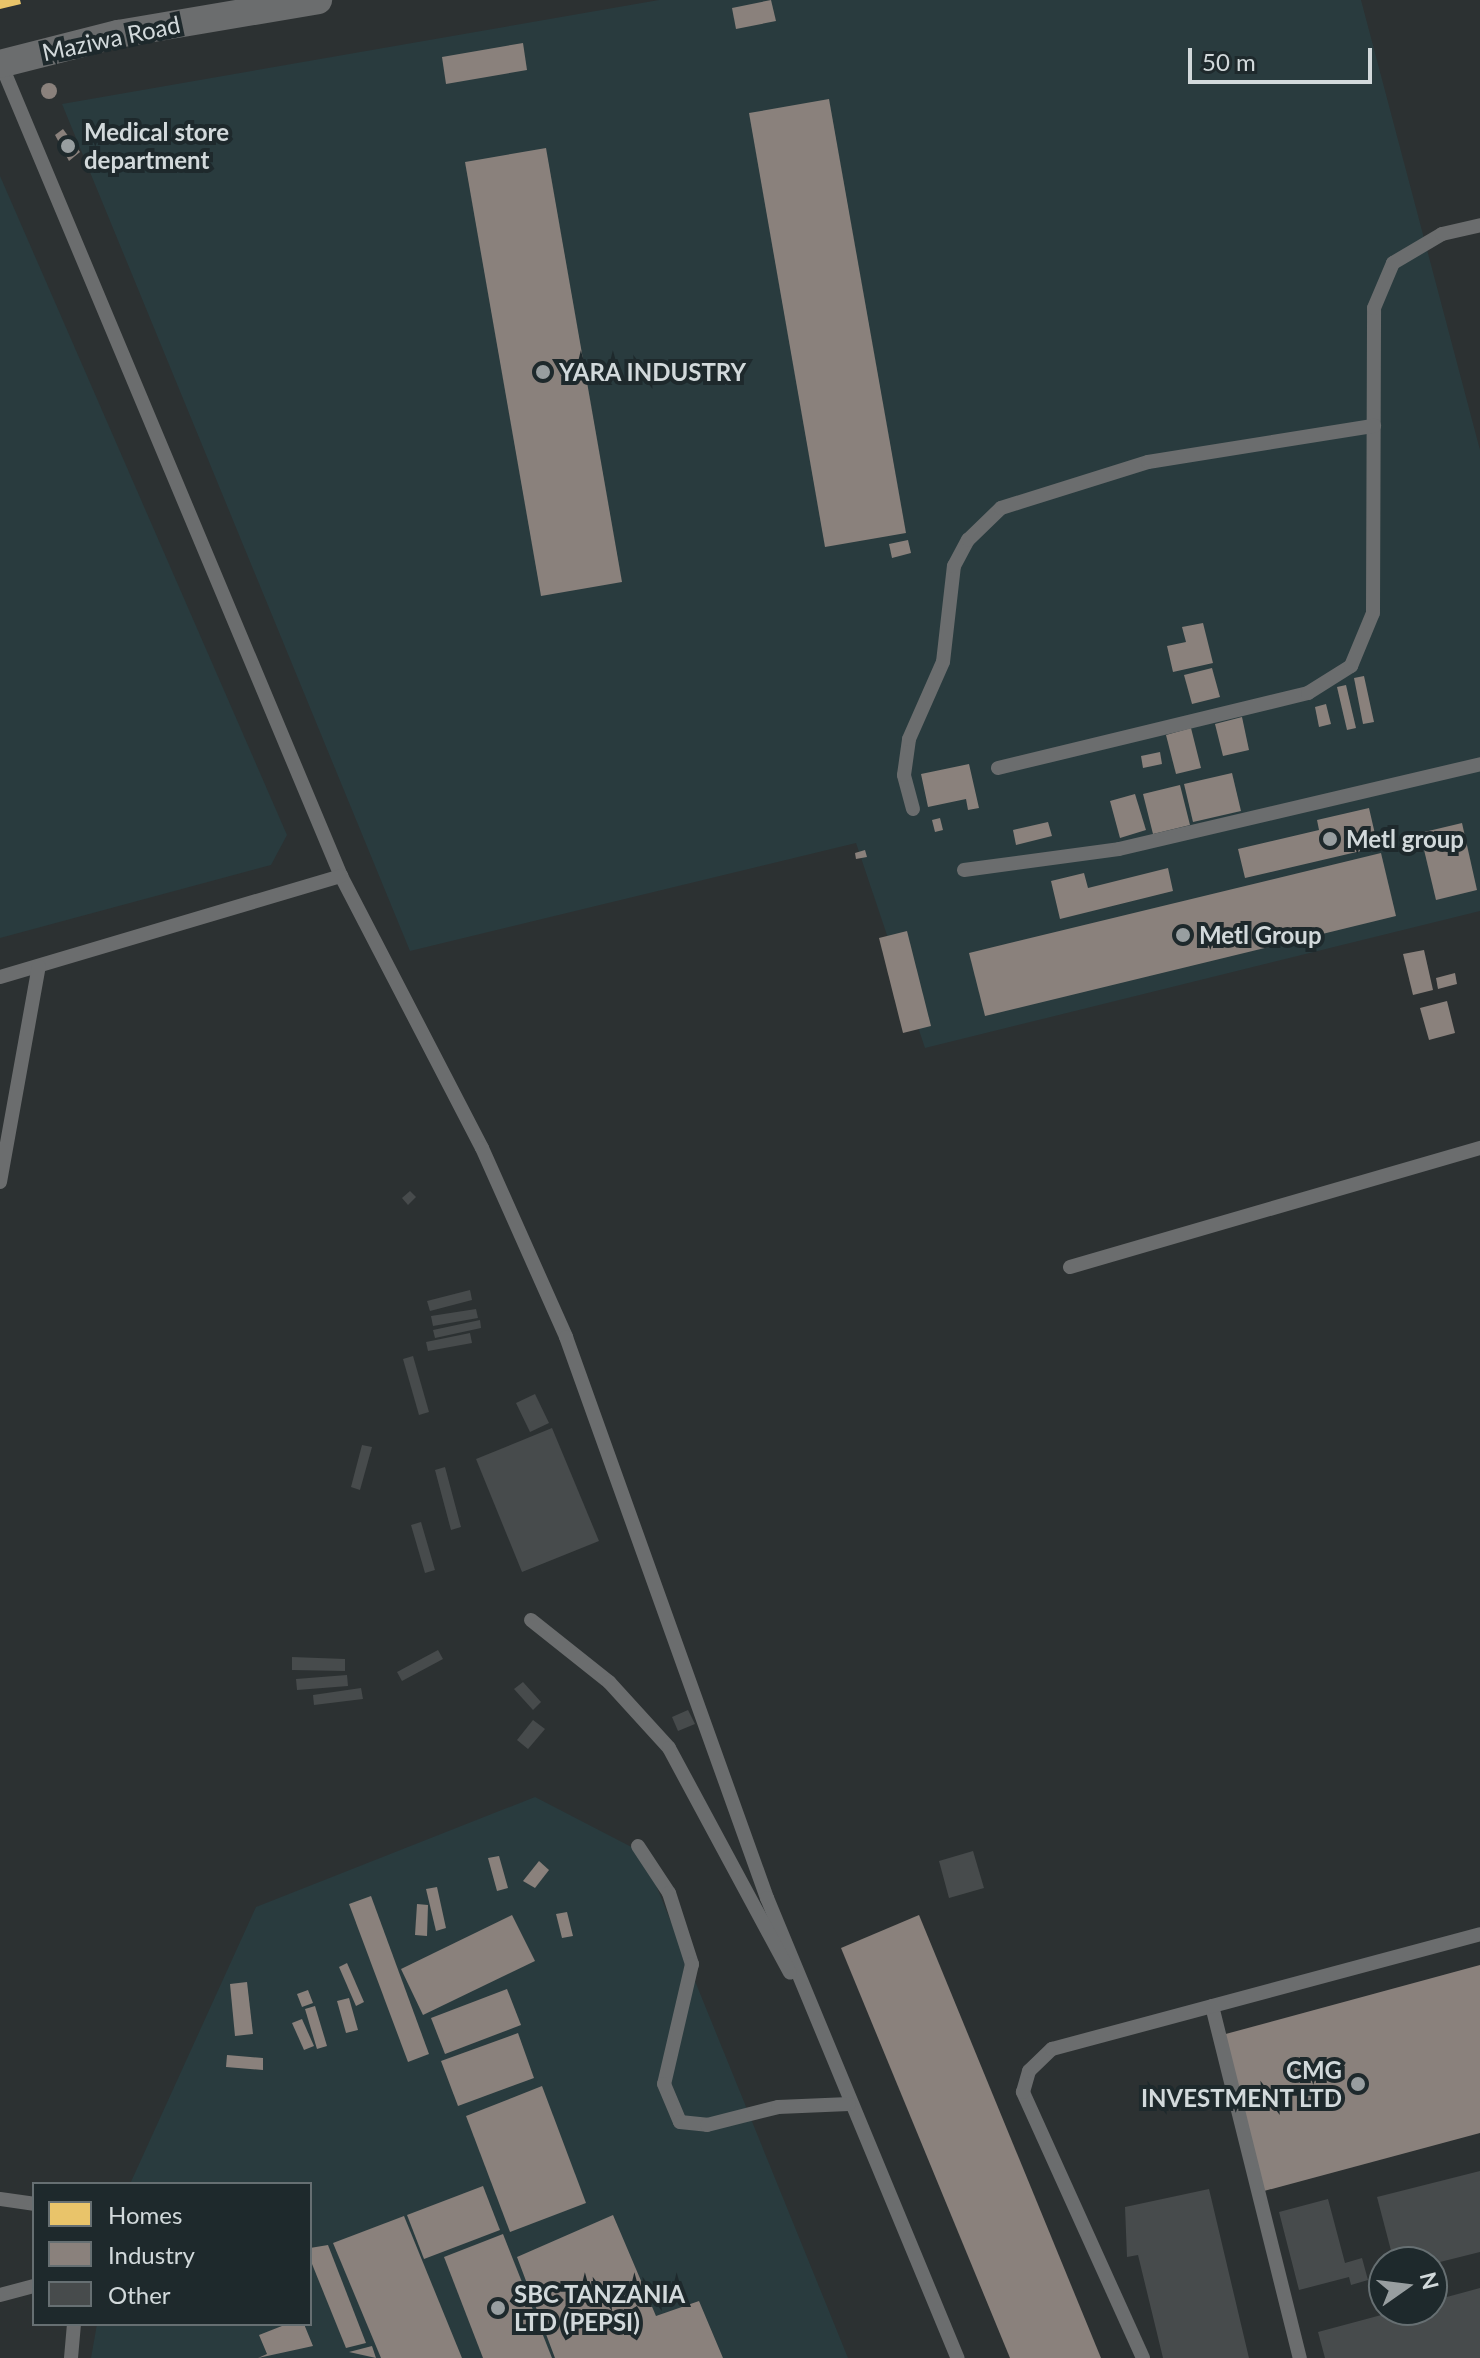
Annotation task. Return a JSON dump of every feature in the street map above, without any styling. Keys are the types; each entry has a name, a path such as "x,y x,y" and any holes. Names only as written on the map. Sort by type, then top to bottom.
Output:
{"street":[{"name":"Maziwa Road","path":"0,64 118,34 316,0"}],"lane":[{"path":"0,64 341,876 482,1148 566,1337 804,1993 958,2358"},
{"path":"998,768 1338,680 1360,653 1373,613 1374,308 1393,263 1442,234 1480,225"},
{"path":"913,809 904,775 909,739 943,662 954,566 968,540 1001,508 1148,462 1374,426"},
{"path":"964,870 1119,849 1480,764"},
{"path":"0,977 341,876"},
{"path":"0,1182 39,966"},
{"path":"1070,1267 1480,1148"},
{"path":"531,1620 609,1682 669,1748 760,1926 804,1993"},
{"path":"638,1846 669,1893 692,1964 664,2084 680,2122 707,2125 778,2107 849,2104"},
{"path":"1143,2358 1023,2092 1029,2071 1052,2049 1480,1934"},
{"path":"1212,2006 1300,2358"},
{"path":"0,2199 32,2204"},
{"path":"0,2295 32,2287"},
{"path":"71,2358 74,2326"}],"shaded area":[{"path":"659,0 1361,0 1480,450 1480,911 925,1048 856,843 410,951 62,104"},
{"path":"0,176 287,835 271,865 0,938"},
{"path":"535,1797 643,1853 848,2358 91,2358 97,2326 312,2326 312,2182 131,2182 256,1907"}],"building: Homes":[{"path":"0,0 20,0 21,4 0,9"}],"building: Industry":[{"path":"771,0 776,21 736,29 732,8"},
{"path":"523,43 527,70 446,84 442,57"},
{"name":"Medical store department","path":"46,83 52,83 57,91 55,97 46,99 41,94 41,88"},
{"name":"YARA INDUSTRY","path":"829,99 906,533 825,547 749,113"},
{"name":"Medical store department","path":"63,129 80,152 69,161 55,135"},
{"name":"YARA INDUSTRY","path":"546,148 622,582 541,596 465,162"},
{"path":"908,540 911,553 892,558 889,544"},
{"path":"1203,623 1213,663 1173,672 1167,646 1186,642 1182,627"},
{"path":"1212,668 1220,697 1192,704 1184,675"},
{"path":"1364,676 1374,722 1363,724 1354,678"},
{"path":"1346,685 1356,728 1347,730 1337,687"},
{"path":"1326,704 1331,724 1319,727 1315,707"},
{"path":"1242,717 1249,750 1223,756 1215,724"},
{"path":"1191,728 1201,768 1176,774 1166,735"},
{"path":"1160,752 1162,764 1143,768 1141,756"},
{"path":"969,764 979,808 968,810 966,799 928,807 921,774"},
{"path":"1232,773 1241,811 1193,822 1184,784"},
{"path":"1180,785 1190,825 1153,834 1143,794"},
{"path":"1135,794 1146,830 1120,838 1110,801"},
{"name":"Metl group","path":"1369,808 1378,847 1245,878 1238,849 1319,830 1317,820"},
{"path":"940,818 943,830 935,832 932,820"},
{"path":"1048,822 1052,836 1016,845 1013,830"},
{"name":"Metl Group","path":"1462,823 1477,890 1436,900 1420,833"},
{"path":"865,850 867,857 856,859 855,853"},
{"name":"Metl Group","path":"1381,853 1396,916 985,1016 969,953"},
{"name":"Metl Group","path":"1168,868 1173,891 1060,919 1051,881 1084,873 1088,888"},
{"path":"907,931 931,1026 903,1033 879,938"},
{"path":"1424,950 1433,990 1413,995 1403,954"},
{"path":"1455,973 1457,984 1438,989 1436,978"},
{"path":"1447,1001 1455,1033 1429,1040 1420,1008"},
{"path":"499,1856 508,1888 497,1891 488,1858"},
{"path":"539,1861 549,1870 535,1888 523,1881"},
{"path":"437,1887 446,1928 436,1931 426,1889"},
{"path":"371,1896 429,2054 408,2062 349,1904"},
{"path":"417,1904 428,1905 427,1936 415,1935"},
{"path":"567,1912 573,1936 562,1938 556,1914"},
{"path":"512,1915 535,1961 423,2015 401,1969"},
{"path":"919,1915 1101,2358 1010,2358 841,1948"},
{"path":"347,1963 364,2002 356,2006 339,1967"},
{"name":"CMG INVESTMENT LTD","path":"1480,1965 1480,2133 1264,2191 1222,2035"},
{"path":"247,1982 253,2034 235,2036 230,1984"},
{"path":"507,1989 521,2025 445,2054 431,2018"},
{"path":"308,1990 313,2003 302,2007 297,1994"},
{"path":"349,1998 358,2030 346,2033 337,2001"},
{"path":"315,2006 327,2046 317,2049 305,2009"},
{"path":"302,2019 314,2046 304,2050 292,2023"},
{"path":"518,2033 534,2078 458,2106 441,2061"},
{"path":"227,2055 263,2058 263,2070 226,2067"},
{"path":"542,2086 586,2203 510,2232 466,2116"},
{"path":"483,2186 500,2230 424,2259 407,2215"},
{"path":"613,2215 656,2316 699,2301 723,2358 555,2358 517,2257"},
{"path":"404,2216 462,2358 381,2358 333,2243"},
{"name":"SBC TANZANIA LTD (PEPSI)","path":"503,2234 552,2358 483,2358 444,2257"},
{"path":"328,2245 366,2343 346,2348 312,2264 312,2248"},
{"path":"282,2326 305,2326 313,2346 258,2358 267,2354 259,2335"},
{"path":"372,2346 376,2358 349,2352"}],"building: Other":[{"path":"410,1191 416,1197 408,1205 402,1198"},
{"path":"470,1290 472,1300 430,1311 427,1301"},
{"path":"476,1309 478,1318 433,1326 431,1316"},
{"path":"480,1320 481,1328 435,1338 433,1330"},
{"path":"470,1333 472,1343 428,1351 426,1342"},
{"path":"413,1356 429,1412 419,1415 403,1359"},
{"path":"535,1394 549,1423 530,1432 516,1403"},
{"path":"552,1428 599,1541 522,1572 476,1459"},
{"path":"362,1445 372,1447 360,1490 351,1487"},
{"path":"445,1467 461,1527 451,1530 435,1470"},
{"path":"421,1522 435,1570 425,1573 411,1525"},
{"path":"438,1650 443,1659 402,1681 397,1672"},
{"path":"292,1657 345,1659 345,1671 292,1670"},
{"path":"347,1675 348,1686 297,1690 296,1679"},
{"path":"523,1682 541,1702 533,1710 514,1689"},
{"path":"361,1688 363,1699 314,1705 313,1695"},
{"path":"688,1710 695,1724 678,1731 672,1717"},
{"path":"533,1720 545,1729 528,1749 517,1740"},
{"path":"973,1851 984,1888 949,1898 939,1861"},
{"path":"1480,2171 1480,2252 1448,2260 1448,2246 1390,2246 1377,2197"},
{"path":"1209,2189 1249,2358 1163,2358 1138,2255 1127,2257 1125,2207"},
{"path":"1328,2199 1345,2263 1362,2258 1368,2280 1351,2285 1349,2277 1299,2290 1279,2212"},
{"path":"1480,2288 1480,2358 1325,2358 1318,2332 1368,2319 1368,2326 1448,2326 1448,2297"}],"place":[{"name":"Medical store department","path":"68,146"},
{"name":"YARA INDUSTRY","path":"543,372"},
{"name":"Metl group","path":"1330,839"},
{"name":"Metl Group","path":"1183,935"},
{"name":"CMG INVESTMENT LTD","path":"1358,2084"},
{"name":"SBC TANZANIA LTD (PEPSI)","path":"498,2308"}]}
